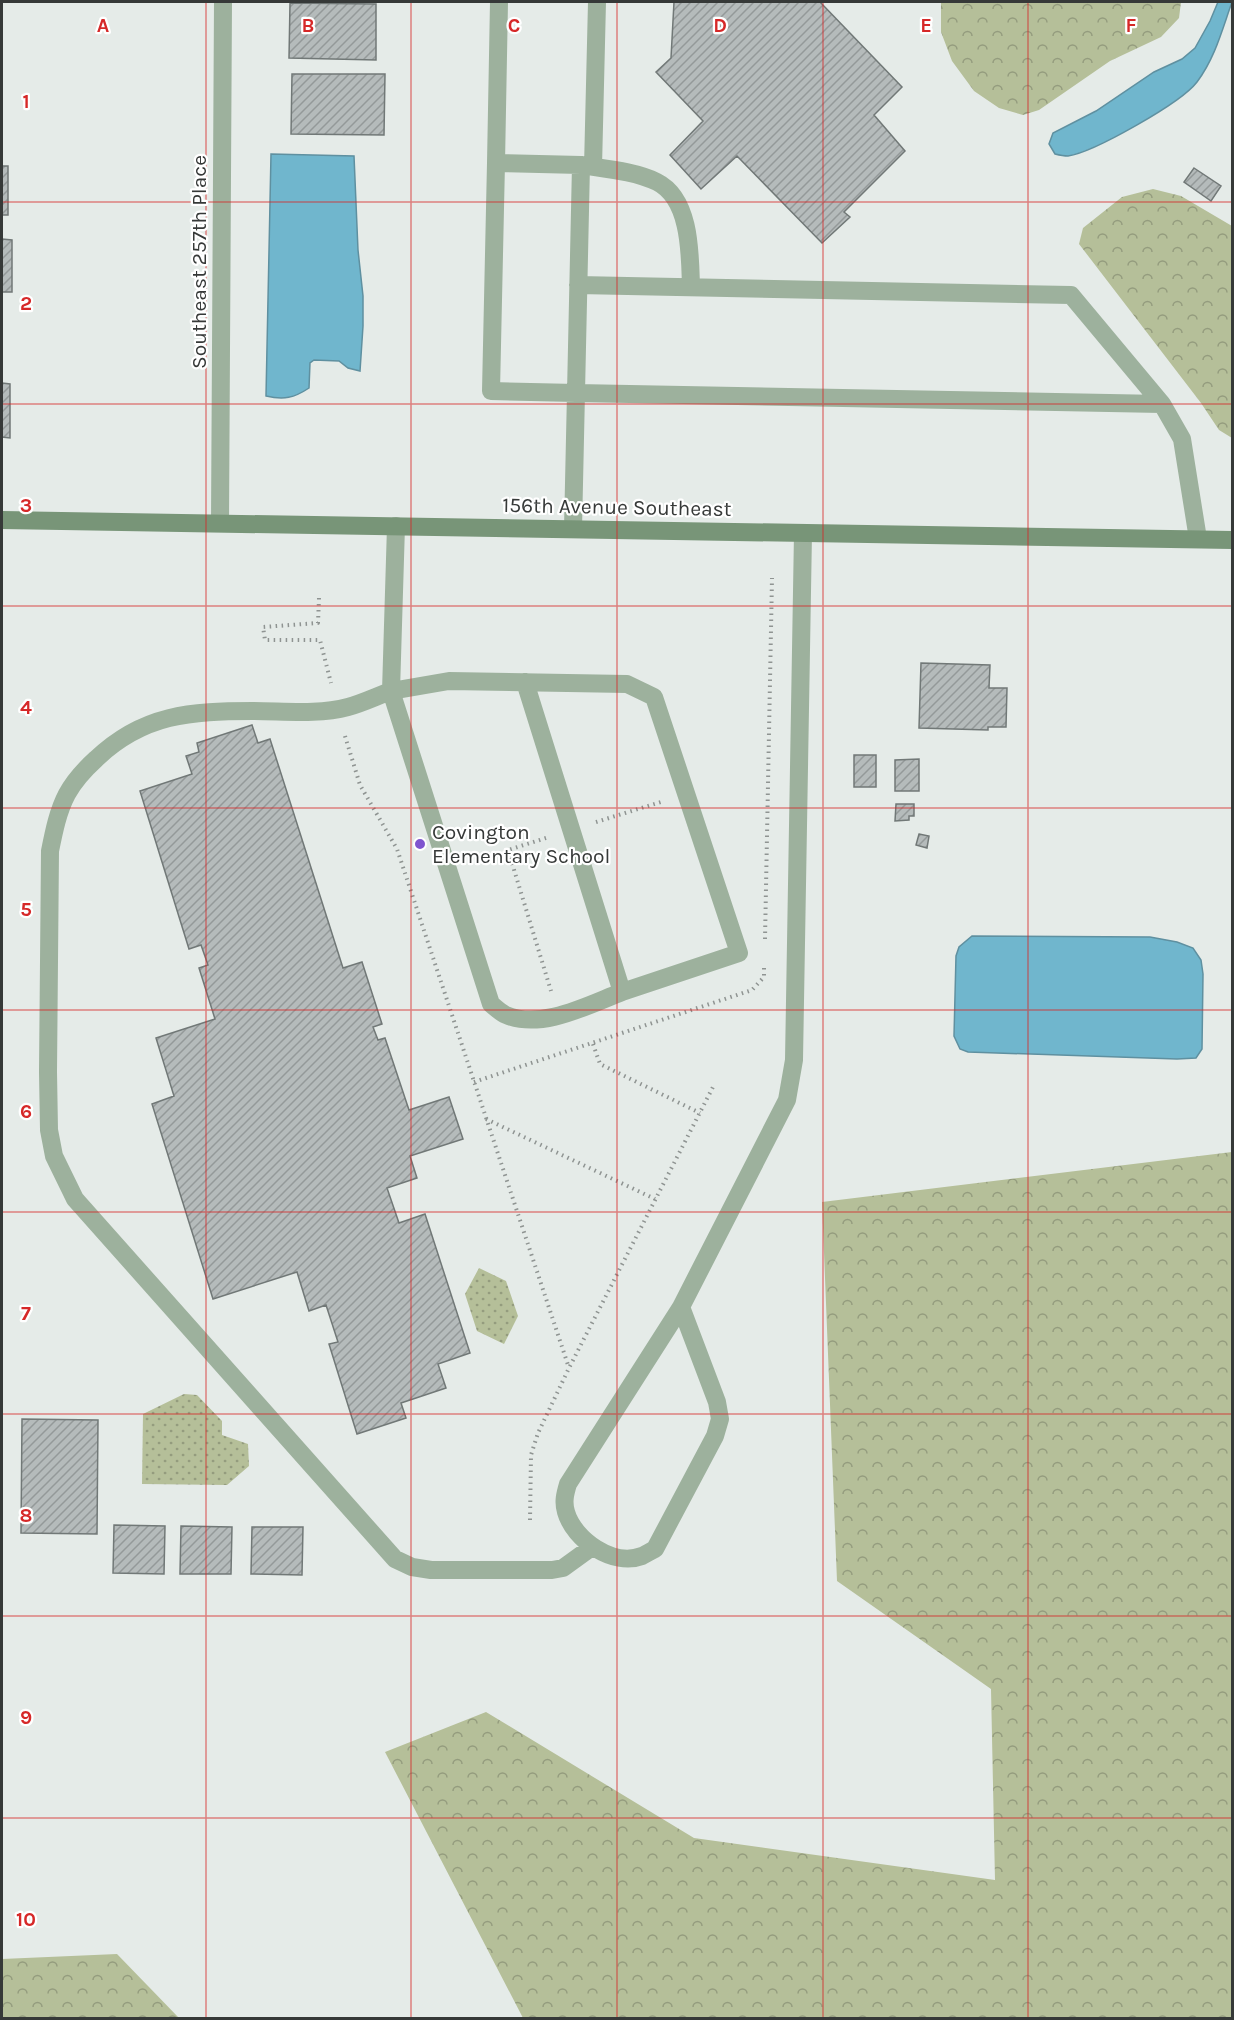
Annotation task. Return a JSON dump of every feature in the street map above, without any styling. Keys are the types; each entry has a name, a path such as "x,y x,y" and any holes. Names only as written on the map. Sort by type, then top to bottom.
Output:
{"street":[{"name":"Southeast 257th Place","path":"220,523 223,2"},
{"path":"499,2 491,391 1162,404"},
{"path":"573,529 578,285 597,2"},
{"path":"496,163 587,166 638,175 660,183 673,195 681,209 690,249 692,288"},
{"path":"578,285 1071,295 1162,404 1182,439 1198,539"},
{"name":"156th Avenue Southeast","path":"2,520 1233,540"},
{"path":"396,526 391,690 491,1004 505,1015 523,1020 544,1020 739,953 654,697 627,684 449,681 391,690 348,707 320,711 202,712 158,720 130,732 85,769 67,794 57,819 50,850 49,1130 54,1156 75,1199 395,1559 412,1567 431,1570 552,1570 563,1568 592,1547"},
{"path":"681,1307 717,1402 720,1419 715,1436 654,1549 641,1556 623,1558 592,1547 571,1525 564,1496 568,1484 681,1307 787,1100 792,1081 795,1048 803,533"},
{"path":"525,682 622,992"}],"path":[{"path":"319,598 318,624 263,627 265,640 320,640 360,785 397,849 569,1368"},
{"path":"593,1044 600,1064 700,1113"},
{"path":"530,1520 531,1455 538,1433 714,1084"},
{"path":"486,1119 655,1199"}],"green space":[{"path":"941,2 1181,2 1179,18 1161,37 1110,61 1039,110 1023,115 999,108 974,91 952,61 941,32"},
{"path":"1153,189 1181,196 1232,226 1232,438 1219,430 1201,403 1079,244 1083,228 1122,197"},
{"path":"1232,1152 1232,2018 523,2018 385,1752 486,1712 694,1838 995,1880 991,1689 837,1581 822,1202"},
{"path":"479,1268 506,1281 518,1316 504,1344 477,1331 465,1294"},
{"path":"184,1394 197,1395 222,1421 222,1435 248,1444 249,1466 227,1485 142,1484 143,1414"},
{"path":"117,1954 179,2018 2,2018 2,1959"}],"water":[{"path":"1218,2 1232,2 1209,63 1197,82 1188,91 1156,114 1097,146 1068,156 1055,154 1049,144 1053,133 1096,111 1154,72 1182,59 1195,48"},
{"path":"271,154 354,156 358,250 363,296 360,371 348,368 339,361 314,360 310,363 309,388 294,396 284,398 266,396"},
{"path":"972,936 1150,937 1177,942 1193,948 1201,960 1203,974 1202,1049 1196,1058 1177,1059 968,1052 960,1049 954,1036 956,956 959,947"}],"building":[{"path":"674,2 820,2 902,87 874,115 905,151 844,212 850,217 822,243 737,156 701,189 670,155 703,121 656,72 671,58"},
{"path":"290,3 376,4 376,60 289,58"},
{"path":"292,74 385,74 384,135 291,134"},
{"path":"2,166 8,166 8,215 2,215"},
{"path":"1194,168 1221,186 1211,201 1184,182"},
{"path":"2,239 12,240 12,292 2,292"},
{"path":"2,383 10,384 10,438 2,437"},
{"path":"921,663 990,665 989,688 1007,688 1006,727 988,727 988,730 919,728"},
{"path":"252,725 258,743 270,739 343,968 362,962 382,1024 373,1027 378,1040 385,1038 409,1110 449,1097 463,1139 410,1156 417,1178 387,1188 399,1223 425,1214 470,1353 438,1364 446,1388 401,1403 406,1418 357,1434 329,1344 338,1342 326,1305 309,1311 297,1272 213,1299 152,1104 174,1096 156,1038 215,1019 199,968 208,965 201,945 189,949 140,791 192,774 186,756 199,752 197,743"},
{"path":"854,755 876,755 876,787 854,787"},
{"path":"919,759 919,791 895,791 895,760"},
{"path":"896,804 914,804 914,816 909,816 909,820 895,821"},
{"path":"919,834 929,836 927,848 916,845"},
{"path":"22,1419 98,1420 97,1534 21,1533"},
{"path":"114,1525 165,1526 164,1574 113,1573"},
{"path":"181,1526 232,1527 231,1574 180,1574"},
{"path":"252,1527 303,1527 302,1575 251,1574"}],"place":[{"name":"Covington Elementary School","path":"420,844"}]}
